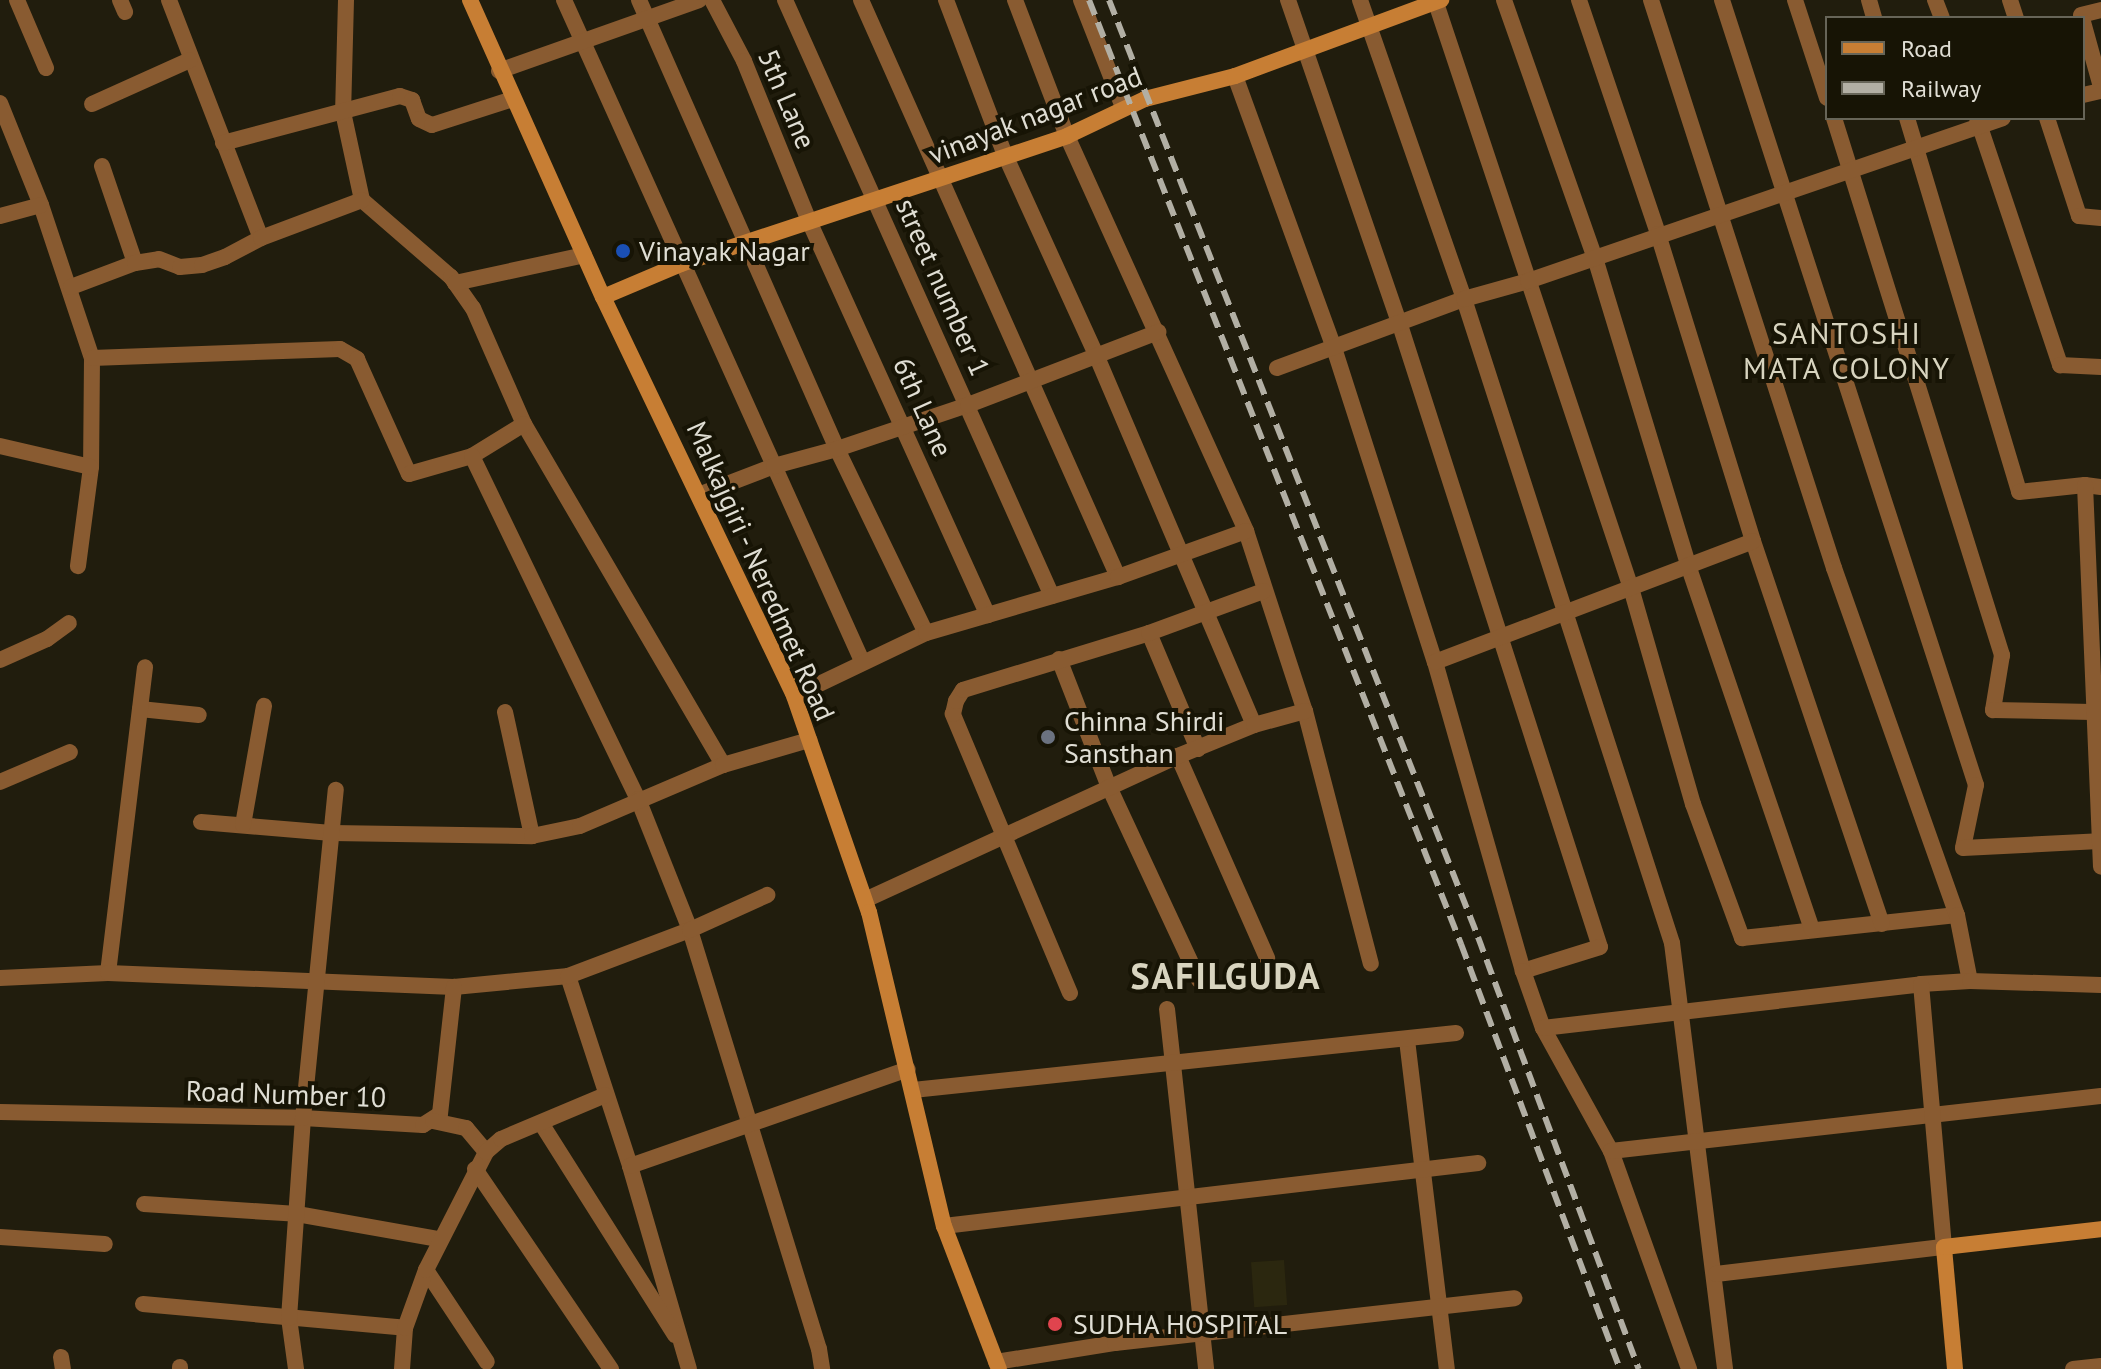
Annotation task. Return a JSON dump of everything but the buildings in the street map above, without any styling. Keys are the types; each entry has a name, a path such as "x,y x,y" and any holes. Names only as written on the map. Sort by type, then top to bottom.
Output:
{"main road":[{"name":"Malkajgiri - Neredmet Road","path":"470,0 499,71 603,297 701,494 794,696 865,900 944,1226 998,1366"},
{"name":"vinayak nagar road","path":"603,297 681,264 1067,136 1123,107 1235,76 1437,1"},
{"path":"1955,1369 1944,1247 2101,1229"}],"street":[{"path":"17,0 46,68"},
{"path":"169,0 261,238"},
{"path":"346,0 343,112 362,200 455,283 473,308 524,424 723,765"},
{"path":"564,0 862,661"},
{"path":"639,0 837,449 926,633"},
{"path":"499,71 648,21 699,0"},
{"name":"5th Lane","path":"712,0 744,61 809,221"},
{"name":"street number 1","path":"785,0 1052,596"},
{"path":"861,0 1118,577"},
{"path":"946,0 1005,155 1097,357 1203,612 1254,725"},
{"path":"1015,0 1067,136 1246,531 1305,711 1371,964"},
{"path":"1081,0 1123,107"},
{"path":"1288,0 1400,325 1600,947 1523,971"},
{"path":"1360,0 1464,299 1672,943 1695,1142 1716,1274 1725,1369"},
{"path":"1504,0 1595,258 1688,565 1812,929"},
{"path":"1579,0 1658,234 1753,541 1882,924"},
{"path":"1651,0 1834,568 1957,915 1970,981"},
{"path":"1722,0 1976,785 1963,848 2099,841"},
{"path":"1795,0 1825,92"},
{"path":"1437,1 1631,588 1693,804 1742,938 1957,915"},
{"path":"2080,14 2101,10"},
{"path":"2085,32 2101,89"},
{"path":"92,104 190,60"},
{"path":"1235,76 1334,348 1435,662 1523,971 1543,1028 1611,1151 1689,1369"},
{"path":"223,143 400,96 412,100 419,119 432,125 513,99"},
{"path":"0,103 71,287 92,358 91,467 78,566"},
{"path":"1835,120 2002,655 1993,710 2092,712"},
{"path":"1908,120 2019,492 2093,486 2096,641 2092,712 2101,867"},
{"path":"2048,120 2079,216 2101,218"},
{"path":"1277,368 1464,299 1595,258 1916,147 1978,122 2060,365 2101,367"},
{"path":"102,166 135,263"},
{"path":"71,287 135,263 159,259 180,267 202,265 261,238 362,200"},
{"path":"0,216 41,205"},
{"name":"6th Lane","path":"809,221 988,615"},
{"path":"455,283 584,255"},
{"path":"701,494 774,466 837,449 968,405 1158,332"},
{"path":"92,358 340,349 357,359 409,474 472,456 524,424"},
{"path":"0,446 91,467"},
{"path":"472,456 638,799 690,930 819,1349 822,1369"},
{"path":"794,696 926,633 1118,577 1246,531"},
{"path":"1435,662 1753,541"},
{"path":"1070,993 953,714 956,701 963,690 1149,633 1264,591"},
{"path":"0,660 47,639 69,623"},
{"path":"1149,633 1198,749"},
{"path":"1059,659 1109,787 1199,980"},
{"path":"108,973 145,667"},
{"path":"243,825 264,706"},
{"path":"140,709 199,715"},
{"path":"865,900 1178,756 1254,725 1305,711"},
{"path":"505,712 532,836"},
{"path":"201,822 332,833 532,836 580,826 723,765 809,740"},
{"path":"0,782 70,752"},
{"path":"1178,756 1267,958"},
{"path":"296,1369 289,1318 303,1118 336,790"},
{"path":"0,978 108,973 454,987 568,976 690,930 767,895"},
{"path":"568,976 630,1166 688,1362"},
{"path":"1543,1028 1682,1009 1921,984 1970,981 2101,985"},
{"path":"1716,1274 1944,1247 1921,984"},
{"path":"433,1121 440,1114 454,987"},
{"path":"1167,1009 1206,1369"},
{"path":"913,1090 1456,1033"},
{"path":"1407,1040 1447,1369"},
{"path":"630,1166 908,1069"},
{"path":"402,1369 405,1328 426,1270 439,1239 486,1152 501,1139 605,1095"},
{"path":"1611,1151 2101,1096"},
{"name":"Road Number 10","path":"0,1112 303,1118 423,1125 433,1121"},
{"path":"433,1121 466,1128 486,1152"},
{"path":"541,1123 688,1362"},
{"path":"944,1226 1478,1163"},
{"path":"475,1169 611,1369"},
{"path":"144,1204 297,1214 439,1239"},
{"path":"0,1237 105,1244"},
{"path":"426,1270 487,1362"},
{"path":"998,1366 1115,1343 1514,1298"},
{"path":"143,1304 405,1328"},
{"path":"2073,1369 2101,1366"}],"shaded area":[{"path":"1284,1260 1287,1305 1254,1307 1251,1262"}],"railway":[{"path":"1089,0 1461,944 1620,1369"},
{"path":"1109,0 1478,937 1639,1369"}],"place":[{"name":"Vinayak Nagar","path":"623,251"},
{"name":"Chinna Shirdi Sansthan","path":"1048,737"},
{"name":"SUDHA HOSPITAL","path":"1055,1324"}],"district":[{"name":"SANTOSHI MATA COLONY","path":"1847,350"},
{"name":"SAFILGUDA","path":"1226,976"}]}
